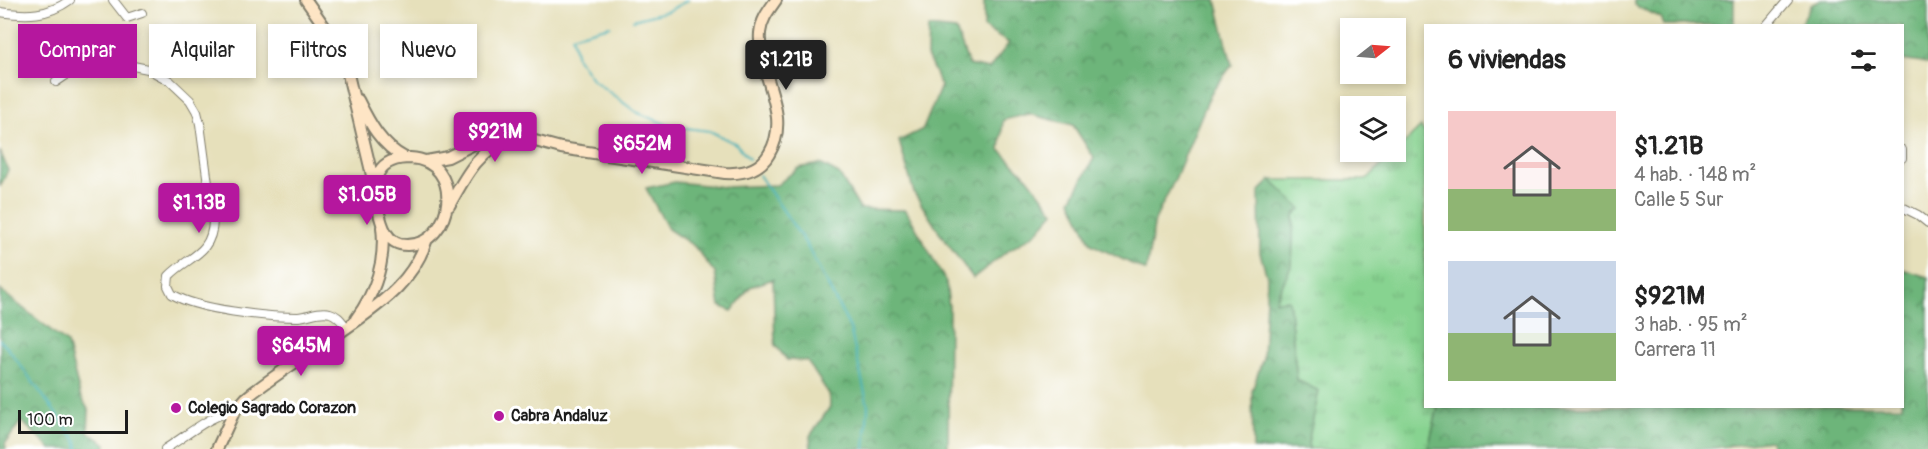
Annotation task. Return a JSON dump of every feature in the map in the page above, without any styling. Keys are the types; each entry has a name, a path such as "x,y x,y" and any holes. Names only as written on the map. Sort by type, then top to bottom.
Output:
{"main road":[{"path":"306,0 336,43 345,63 381,223 383,250 379,276 370,297 350,326"},
{"path":"352,89 382,141 393,152 405,158 426,161 448,157 490,136 510,134 561,148 725,173 746,172 763,162 775,142 778,124 761,54 760,31 766,14 776,0"},
{"path":"217,449 234,412 256,390 381,304 405,282 419,260 427,239 439,226 465,177 478,159 502,141 514,136"},
{"path":"374,184 382,168 391,162 405,158"},
{"path":"426,161 438,170 444,179 448,192 447,208"},
{"path":"381,223 391,240 400,244 414,245 427,239"}],"street":[{"path":"0,12 39,14 54,10 70,0"},
{"path":"113,0 127,18 142,13"},
{"path":"1768,24 1788,0"},
{"path":"56,82 78,67 86,65 109,69 133,66 148,69 171,81 197,112 213,233 210,241 197,255 169,276 168,286 172,294 205,306 257,314 297,317 331,313 350,326"},
{"path":"1904,208 1918,214 1928,223"},
{"path":"165,449 216,416 234,412"}],"green space":[{"path":"984,0 1216,0 1232,65 1211,93 1155,220 1146,271 1091,244 1071,200 1094,158 1073,125 1029,114 1003,120 1000,150 1028,178 1054,212 1035,234 1009,250 973,278 914,193 899,141 923,129 941,86 927,56 928,27 956,30 969,65 989,69 1009,43 984,28"},
{"path":"1634,0 1734,0 1734,24 1663,24 1660,17 1634,5"},
{"path":"1820,0 1928,0 1928,64 1904,60 1904,24 1801,24 1811,5"},
{"path":"1421,127 1424,132 1424,408 1438,408 1428,449 1309,449 1297,380 1289,301 1275,301 1292,264 1294,215 1271,180 1366,180 1385,162 1406,162 1406,141"},
{"path":"0,151 8,170 0,187"},
{"path":"820,164 839,174 860,209 906,210 946,282 949,307 948,449 811,449 810,436 830,407 829,394 807,361 787,360 775,345 773,279 750,287 732,311 720,306 715,273 694,246 668,229 646,188 675,182 725,187 777,185 798,168"},
{"path":"1271,180 1301,209 1294,215 1292,264 1275,301 1289,300 1297,380 1319,391 1308,443 1309,449 1253,449 1252,391 1263,358 1267,277 1260,253 1259,192"},
{"path":"1904,270 1928,277 1928,449 1772,449 1770,440 1708,449 1428,449 1438,408 1904,408"},
{"path":"0,290 67,343 80,395 89,411 88,432 106,444 105,449 51,449 21,421 5,444 6,449 0,449"}],"waterway":[{"path":"633,20 668,11 688,0"},
{"path":"610,26 572,36 577,58 593,80 636,112 670,126 710,131 736,144 749,159"},
{"path":"759,175 806,244 850,328 868,406 865,449"},
{"path":"0,340 77,442 78,449"}],"place":[{"name":"Colegio Sagrado Corazon","path":"176,408"},
{"name":"Cabra Andaluz","path":"499,416"}]}
